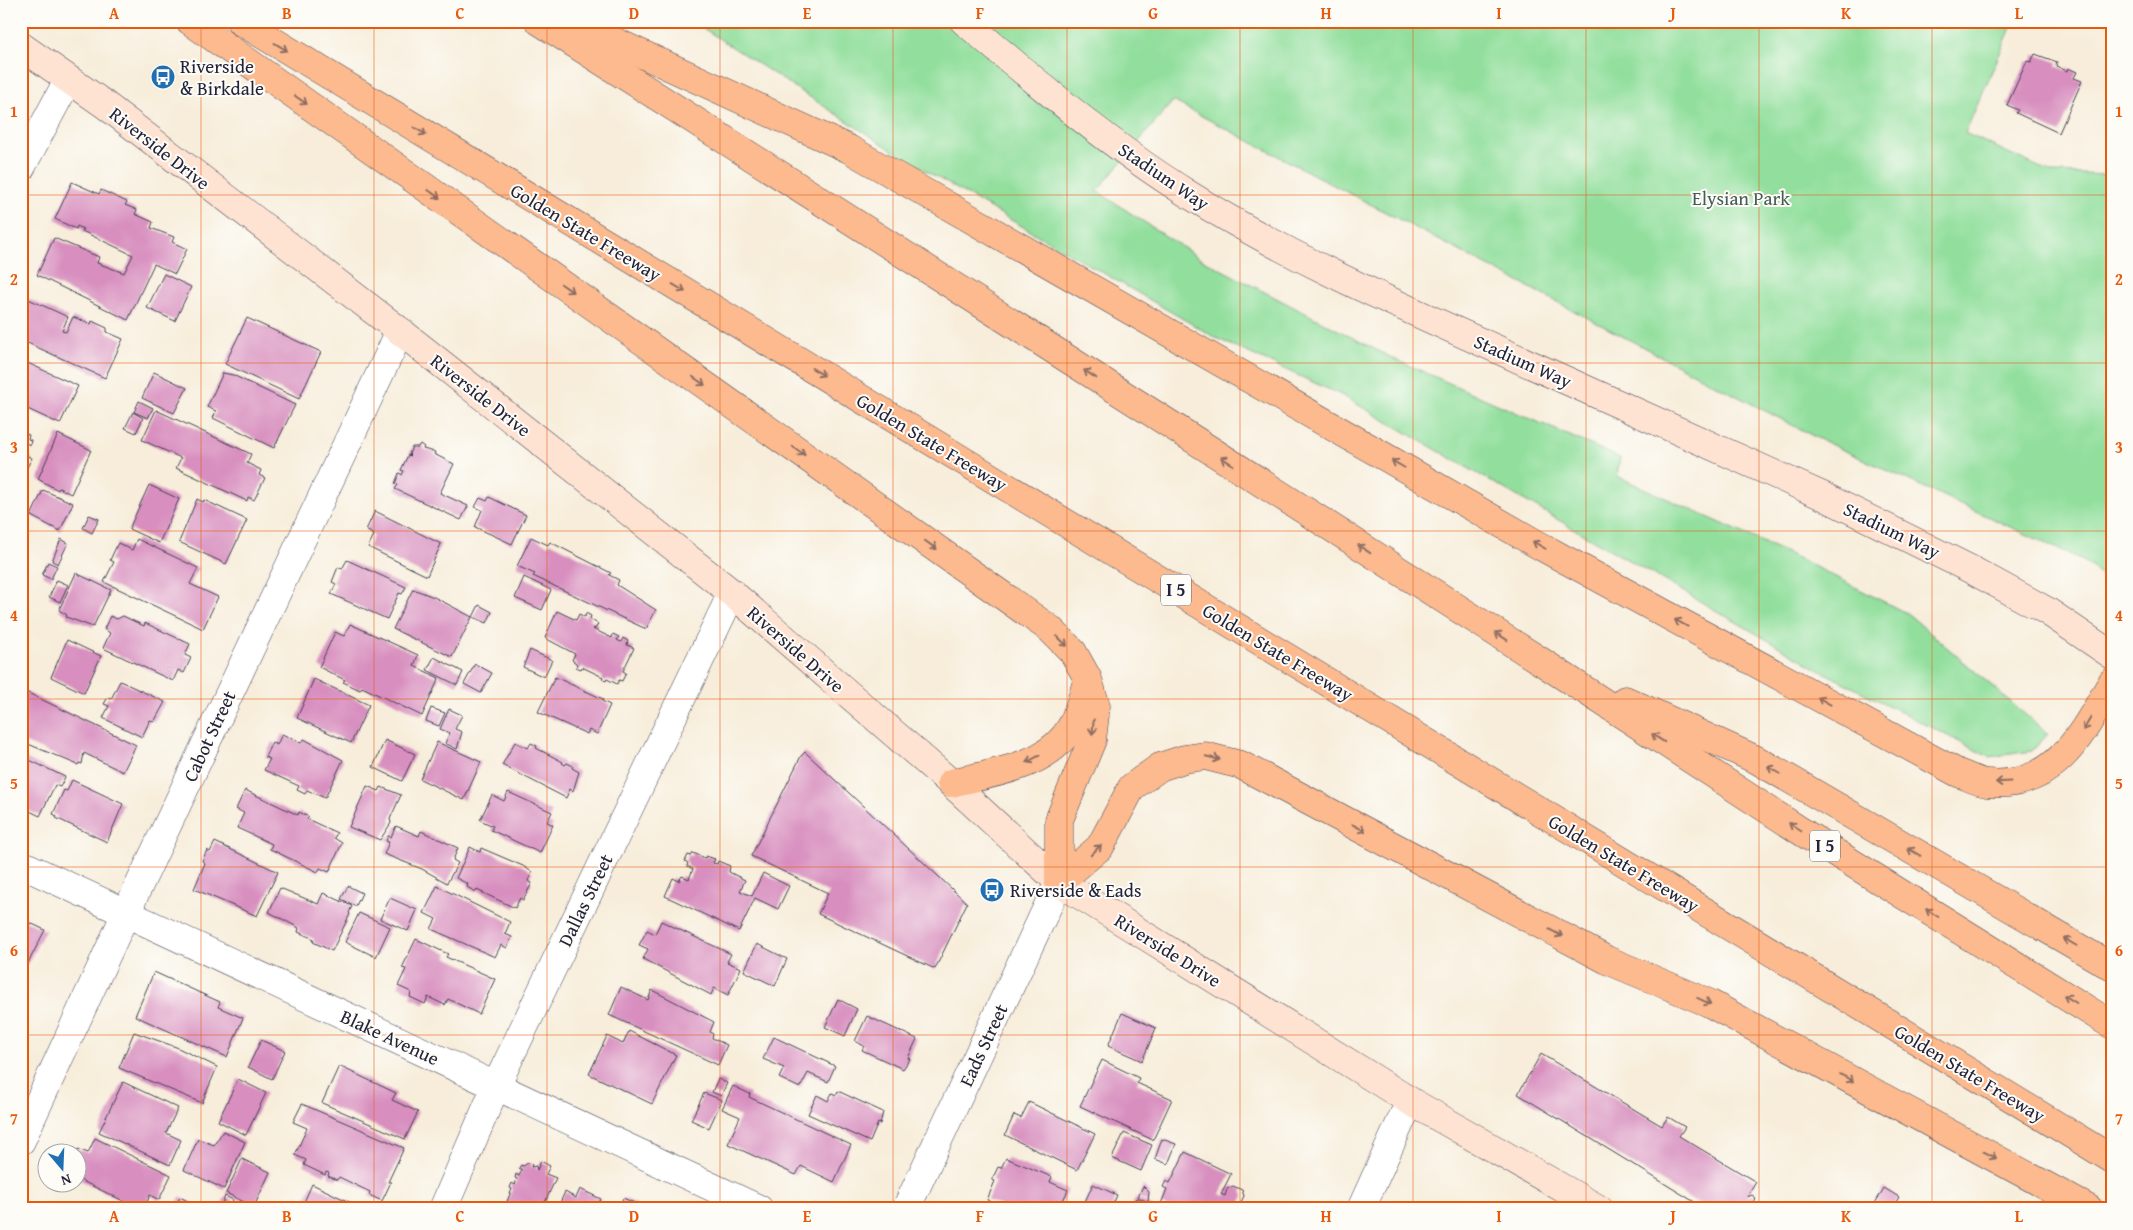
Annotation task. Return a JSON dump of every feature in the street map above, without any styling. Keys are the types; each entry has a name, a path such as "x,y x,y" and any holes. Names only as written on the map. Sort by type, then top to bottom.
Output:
{"highway":[{"path":"190,21 1050,629 1073,652 1088,679 1096,706 1092,740 1059,820 1059,882"},
{"name":"Golden State Freeway","path":"240,21 2112,1159"},
{"name":"I 5","path":"539,21 1542,662 1800,830 2112,1025"},
{"path":"570,21 849,148 1542,547 1958,772 1986,783 2018,781 2050,768 2074,746 2112,682"},
{"path":"1542,662 1757,760 2112,967"},
{"path":"951,783 1012,769 1034,760 1056,744 1072,725 1088,679"},
{"path":"1059,882 1100,848 1132,787 1160,767 1184,759 1205,756 1241,765 1607,960 1709,1003 2089,1209"}],"main road":[{"name":"Stadium Way","path":"964,21 1050,94 1117,144 1186,193 1264,240 1345,281 1876,521 2047,611 2112,655"},
{"name":"Riverside Drive","path":"21,46 104,104 400,331 732,593 951,783 1059,882 1410,1101 1599,1209"}],"street":[{"path":"21,168 68,80"},
{"name":"Cabot Street","path":"21,1141 126,913 400,331"},
{"name":"Dallas Street","path":"443,1209 496,1086 732,593"},
{"name":"Blake Avenue","path":"21,864 758,1209"},
{"name":"Eads Street","path":"906,1209 1059,882"},
{"path":"1362,1209 1410,1101"}],"green space":[{"name":"Elysian Park","path":"692,21 2014,21 1965,133 2052,173 2112,175 2112,583 2082,560 1817,438 1173,101 1097,191 1199,258 1392,358 1620,458 1617,476 1800,559 1908,614 2048,734 2032,751 1989,757 1823,672 1341,395 1218,339 912,163"}],"building":[{"path":"2035,54 2057,62 2056,66 2067,71 2068,68 2077,72 2074,78 2082,81 2059,133 2016,113 2018,110 2007,105 2027,61 2031,62"},
{"path":"72,182 99,194 101,190 127,202 125,205 137,210 135,214 153,222 151,228 174,237 172,242 187,249 175,274 154,264 128,320 37,275 54,238 99,257 97,263 124,273 133,255 82,231 83,229 77,226 76,229 55,219"},
{"path":"164,274 191,287 175,321 147,308"},
{"path":"24,297 68,317 62,331 66,332 73,317 91,324 92,321 107,328 107,332 123,339 105,378 21,340 21,302"},
{"path":"247,318 321,352 299,399 225,364"},
{"path":"21,360 78,386 60,424 21,406"},
{"path":"154,372 187,388 174,413 142,398"},
{"path":"223,373 233,375 295,405 274,448 213,418 216,411 207,407"},
{"path":"139,401 153,408 148,418 134,412"},
{"path":"156,410 251,454 247,463 261,470 259,475 265,478 254,500 248,497 247,501 176,468 181,458 142,440"},
{"path":"133,412 143,418 136,433 125,428"},
{"path":"21,432 29,435 28,439 31,440 30,445 26,443 21,452"},
{"path":"58,434 91,450 71,494 59,488 58,490 38,479"},
{"path":"420,444 424,447 423,449 435,452 434,454 454,464 440,493 468,506 461,520 395,489 398,485 395,484 399,473 402,475 404,471 401,470 408,455 411,456 409,454 412,447 418,447"},
{"path":"21,453 32,458 24,473 21,472"},
{"path":"149,485 179,499 159,543 129,529"},
{"path":"43,490 73,503 60,531 31,516"},
{"path":"489,497 526,515 512,544 475,527 482,510 475,507 480,498 487,501"},
{"path":"197,499 203,502 204,500 247,520 226,564 179,542"},
{"path":"375,511 441,544 427,576 368,547 374,535 366,530"},
{"path":"89,515 99,519 92,533 83,528"},
{"path":"531,537 548,545 550,542 611,573 609,575 619,580 617,585 656,610 646,629 533,576 535,574 517,566"},
{"path":"61,539 68,543 58,564 52,561"},
{"path":"137,539 198,568 190,584 218,597 203,629 104,582 114,562 110,560 118,543 132,550"},
{"path":"347,560 406,587 402,594 399,593 387,619 331,594 336,584 332,582 338,567 342,569"},
{"path":"48,562 57,566 51,579 42,575"},
{"path":"76,573 111,590 93,627 66,617 67,615 59,610"},
{"path":"524,577 551,590 542,610 515,598"},
{"path":"57,580 68,585 60,602 49,597"},
{"path":"413,589 434,597 472,617 452,657 393,629"},
{"path":"479,605 492,612 487,623 473,617"},
{"path":"557,611 576,620 579,614 585,617 586,613 591,616 590,619 598,624 593,629 612,638 613,634 619,637 617,640 621,642 623,638 628,641 627,645 634,648 623,671 626,673 622,681 619,680 617,684 607,679 606,681 602,679 603,677 582,667 581,669 576,667 577,664 572,660 575,654 545,638"},
{"path":"110,616 117,619 123,616 144,626 145,623 190,644 185,655 191,658 184,673 178,670 173,681 103,648 110,633 104,629"},
{"path":"350,624 418,655 414,666 439,678 422,716 362,687 360,690 343,682 345,680 319,667 335,632 344,636"},
{"path":"67,640 101,656 84,693 51,677"},
{"path":"530,650 552,660 544,677 523,667"},
{"path":"434,657 463,672 457,685 427,670"},
{"path":"475,664 492,673 481,693 464,684"},
{"path":"555,677 603,699 602,701 610,705 597,734 589,730 587,734 538,712"},
{"path":"314,679 369,705 351,743 297,718"},
{"path":"120,681 165,702 154,722 150,720 142,737 103,718 109,706 104,704 108,697 111,699"},
{"path":"24,691 136,745 123,772 84,753 82,764 79,763 78,765 21,741 21,697"},
{"path":"431,708 445,713 439,726 426,721"},
{"path":"449,709 462,715 455,729 462,732 457,749 445,743 450,733 440,729"},
{"path":"282,734 301,743 304,739 343,760 325,798 307,790 305,794 297,790 299,786 264,770 270,759 265,757 272,742 277,745"},
{"path":"385,740 415,754 402,781 373,767"},
{"path":"437,742 481,762 464,800 420,779"},
{"path":"515,742 528,748 531,743 565,765 567,763 573,766 572,768 579,772 573,791 570,789 566,798 502,765"},
{"path":"805,752 967,903 935,969 818,914 828,893 751,856 801,756"},
{"path":"21,756 65,777 60,787 55,785 40,816 21,807"},
{"path":"72,780 123,804 107,842 56,818 57,816 53,814 64,790 67,791"},
{"path":"367,786 379,791 381,787 401,795 390,819 391,823 380,840 349,827"},
{"path":"245,790 298,815 299,812 309,817 307,819 337,833 334,838 342,843 329,872 320,868 318,872 270,849 272,844 237,828 244,813 236,809"},
{"path":"508,792 552,812 547,822 553,825 540,853 491,830 493,826 480,820 492,795 504,801"},
{"path":"396,826 419,836 421,831 458,848 453,860 458,863 447,883 422,869 384,854 389,842 386,841 388,836 391,837"},
{"path":"215,842 278,872 257,916 194,889 205,863 202,861 207,850 210,852"},
{"path":"470,847 480,852 481,848 523,866 532,872 528,881 532,883 523,900 520,898 515,908 477,890 476,892 467,887 468,884 456,878"},
{"path":"693,853 705,858 706,856 715,859 713,863 717,864 718,861 730,866 729,872 745,880 740,891 752,896 763,873 789,886 778,909 755,898 739,931 665,896 673,878 679,881 682,876 689,879 693,869 687,866 688,863 685,861 688,855 691,856"},
{"path":"348,886 362,893 356,906 341,899"},
{"path":"437,886 510,922 505,934 512,937 507,948 501,945 495,957 431,929 436,919 424,913"},
{"path":"280,888 318,904 323,893 352,906 332,951 313,942 314,939 298,932 299,928 269,912"},
{"path":"390,898 417,910 408,931 380,919"},
{"path":"359,913 390,927 376,957 345,942"},
{"path":"21,915 27,918 26,921 45,930 27,965 21,962"},
{"path":"661,921 731,954 727,962 741,968 728,995 714,988 711,995 643,959 648,949 639,945 647,930 655,934"},
{"path":"416,939 448,954 446,957 495,979 479,1014 448,999 445,1005 428,997 425,1004 410,997 411,992 398,986 406,969 402,968"},
{"path":"757,944 787,959 775,986 744,971"},
{"path":"154,972 220,1002 218,1007 243,1018 227,1057 135,1016"},
{"path":"621,987 648,1000 652,990 714,1022 710,1032 713,1034 712,1038 727,1045 718,1065 609,1015"},
{"path":"838,999 857,1009 845,1036 825,1027"},
{"path":"1122,1013 1156,1028 1142,1061 1108,1046"},
{"path":"867,1016 917,1039 908,1058 910,1059 903,1069 862,1050 864,1046 855,1041"},
{"path":"629,1031 676,1055 652,1104 589,1074 607,1036 623,1044"},
{"path":"134,1032 176,1047 217,1067 202,1103 119,1068"},
{"path":"774,1037 835,1066 828,1082 808,1073 800,1088 779,1078 784,1068 763,1059"},
{"path":"261,1040 285,1051 272,1079 248,1067"},
{"path":"1541,1054 1662,1126 1668,1117 1685,1127 1679,1136 1756,1182 1747,1197 1752,1195 1756,1198 1752,1209 1742,1209 1742,1206 1740,1209 1706,1209 1518,1094"},
{"path":"1102,1060 1139,1078 1137,1083 1172,1099 1153,1140 1080,1106"},
{"path":"339,1066 396,1093 392,1100 418,1112 405,1139 322,1103"},
{"path":"238,1079 266,1093 246,1135 218,1121"},
{"path":"718,1079 727,1083 721,1096 712,1092"},
{"path":"123,1082 178,1108 166,1133 181,1140 170,1165 99,1132"},
{"path":"733,1086 750,1094 749,1097 851,1145 834,1182 801,1166 796,1175 728,1144 740,1117 722,1109"},
{"path":"838,1091 883,1112 880,1124 878,1123 870,1142 808,1114 817,1095 828,1101 832,1093 836,1095"},
{"path":"704,1093 722,1100 709,1128 691,1120"},
{"path":"1029,1102 1095,1134 1077,1170 1005,1135 1014,1115 1021,1118"},
{"path":"302,1104 404,1148 388,1182 391,1182 382,1201 369,1195 370,1192 339,1177 337,1180 328,1176 329,1173 326,1172 325,1175 304,1165 306,1160 295,1155 307,1128 293,1122"},
{"path":"223,1131 245,1142 224,1189 184,1170 198,1139 214,1145"},
{"path":"1124,1133 1152,1145 1141,1171 1112,1158"},
{"path":"95,1138 171,1175 159,1200 150,1195 144,1209 140,1209 88,1184 88,1153"},
{"path":"1162,1139 1176,1144 1168,1164 1155,1159"},
{"path":"1185,1152 1231,1174 1221,1194 1225,1196 1227,1189 1233,1186 1242,1190 1244,1196 1240,1204 1254,1209 1170,1209 1161,1204 1167,1189 1163,1187 1166,1181 1170,1183"},
{"path":"1006,1158 1052,1177 1050,1182 1068,1190 1059,1209 1007,1209 987,1200 995,1181 992,1180 998,1167 1001,1168"},
{"path":"242,1159 270,1172 254,1207 226,1193"},
{"path":"541,1161 550,1166 546,1174 556,1178 542,1209 504,1209 512,1189 510,1188 512,1183 515,1185 516,1174 519,1176 522,1170 519,1168 521,1165 532,1164 531,1167 536,1166 537,1170"},
{"path":"312,1184 364,1209 301,1209"},
{"path":"1093,1184 1117,1195 1111,1209 1090,1209 1083,1206"},
{"path":"1143,1186 1149,1192 1148,1202 1138,1197"},
{"path":"1884,1188 1899,1197 1892,1209 1880,1209 1874,1205"},
{"path":"580,1189 601,1199 596,1209 557,1209 565,1192 576,1198"},
{"path":"225,1196 233,1200 231,1206 237,1209 220,1209"},
{"path":"180,1197 204,1209 174,1209"},
{"path":"623,1198 637,1204 635,1209 618,1209"},
{"path":"1136,1198 1158,1209 1129,1209"}],"place":[{"name":"Riverside & Birkdale","path":"163,77"},
{"name":"Riverside & Eads","path":"992,890"}]}
